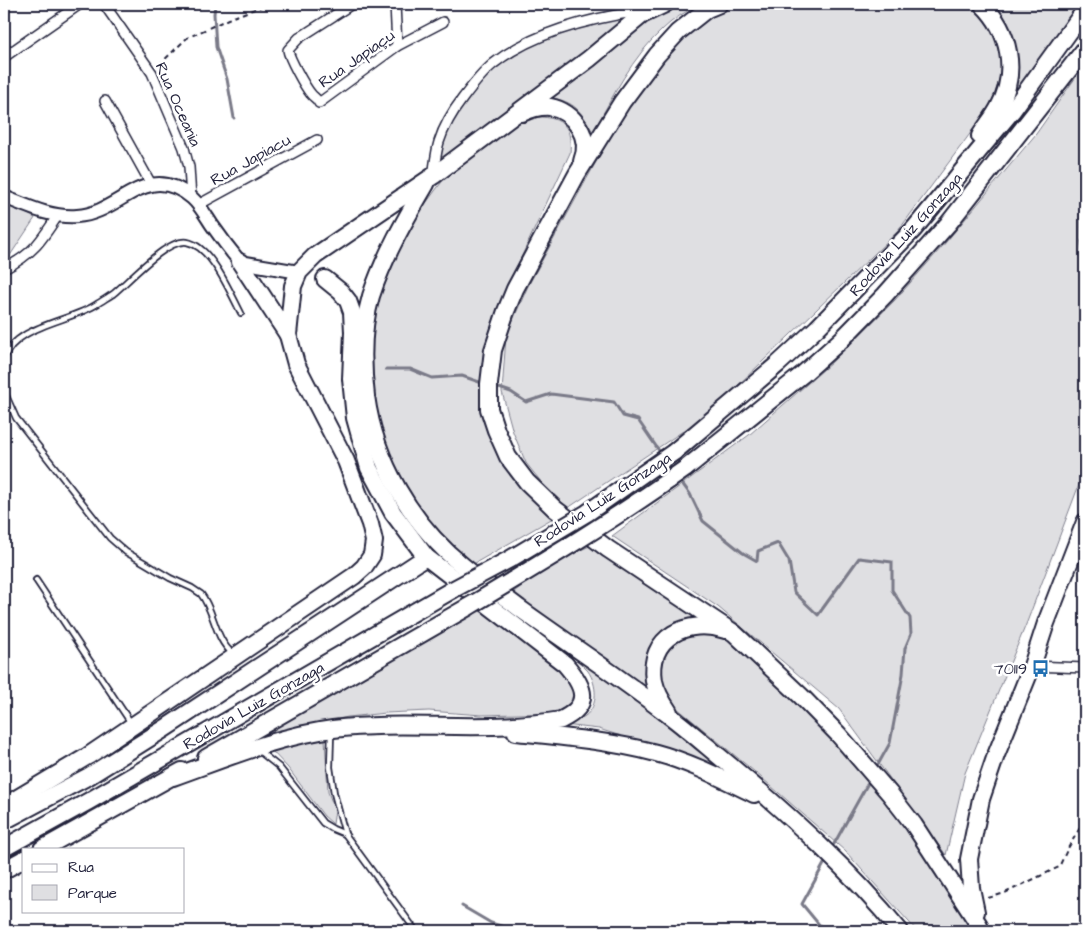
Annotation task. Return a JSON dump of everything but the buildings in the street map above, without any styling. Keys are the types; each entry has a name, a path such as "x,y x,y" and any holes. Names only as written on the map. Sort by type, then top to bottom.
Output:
{"highway":[{"path":"288,335 293,286 299,272 315,256 431,178 589,59 639,10 665,4"},
{"path":"719,4 707,9 678,32 651,62 622,102 577,174 515,289 506,311 493,350 489,384 489,409 508,457 527,482 555,509 608,549 734,633 838,734 890,794 927,844 980,928"},
{"path":"913,230 999,106 1007,87 1010,74 1010,55 1004,36 992,13 982,4"},
{"name":"Rodovia Luiz Gonzaga","path":"4,848 89,801 452,590 510,559 587,513 674,452 778,364 824,322 913,230 1012,111 1085,10"},
{"name":"Rodovia Luiz Gonzaga","path":"44,848 173,777 468,607 596,530 686,469 803,374 841,340 885,295 948,224 1085,49"},
{"path":"507,120 536,107 550,107 562,111 573,119 581,130 585,142 585,155 577,174"},
{"path":"431,178 385,259 370,298 364,337 363,376 370,420 376,444 394,484 420,522 462,566 671,716 775,803 813,838 855,879 900,931"},
{"path":"4,806 88,756 354,576 364,567 372,555 374,541 370,524 362,498 346,461 296,364 288,335 240,262"},
{"path":"299,272 325,279 357,294 363,300 368,312"},
{"path":"173,777 256,748 331,730 369,726 474,727 561,720 572,715 579,707 583,698 582,688 565,664 426,556 393,513 369,468 356,418 351,379 352,312 348,301 341,292 325,279"},
{"path":"980,928 971,888 969,859 981,799 1085,522"},
{"path":"4,821 89,776 156,734 426,556"},
{"path":"671,716 660,697 655,683 654,672 655,660 665,640 678,631 706,626 734,633"},
{"path":"474,727 607,743 657,753 709,772 775,803"},
{"path":"4,870 22,860"}],"street":[{"path":"4,57 80,4"},
{"name":"Rua Oceania","path":"104,4 152,73 184,148 195,202"},
{"name":"Rua Japiaçu","path":"352,4 299,38 288,50 292,62 310,94 316,97 319,102 397,46 443,22"},
{"path":"395,4 397,46"},
{"path":"431,178 439,142 448,122 473,85 494,63 536,39 563,29 639,10"},
{"path":"104,101 151,184"},
{"name":"Rua Japiacu","path":"195,202 317,140"},
{"path":"4,197 34,209 58,215 78,216 99,210 151,184 164,184 195,202 240,262 299,272"},
{"path":"4,268 28,254 40,243 58,215"},
{"path":"1032,666 1085,668"}],"lane":[{"path":"4,359 16,342 38,327 78,315 92,307 113,294 162,251 181,242 196,245 207,254 241,313"},
{"path":"4,391 16,418 102,529 126,552 200,594 205,600 220,638 228,650 236,656"},
{"path":"36,580 133,726"},
{"path":"331,730 330,767 334,793 345,834 416,931"},
{"path":"256,748 279,767 323,823 345,834"}],"path":[{"path":"152,73 187,38 264,4"},
{"path":"974,901 1005,893 1059,867 1085,819"}],"green space":[{"path":"676,4 698,4 667,25 642,52 616,91 593,132 576,108 566,102 550,97 652,17"},
{"path":"735,4 972,4 984,16 992,28 1001,50 1000,74 992,104 898,231 707,415 568,508 546,488 526,463 513,432 502,392 506,336 528,286 596,162 649,71 693,27"},
{"path":"994,4 1080,4 1006,104 1018,66 1011,31"},
{"path":"631,16 437,164 441,142 462,104 475,87 506,58 524,46 563,29"},
{"path":"1085,64 1085,146 1081,160 1080,239 1085,264 1085,469 1027,622 965,773 946,855 839,709 718,607 612,536 749,435 832,362 895,300 1036,134"},
{"path":"542,117 557,120 566,127 570,138 570,153 511,279 486,412 553,518 470,566 423,520 393,475 376,428 371,373 373,316 388,275 414,219 447,175 508,127 532,118"},
{"path":"4,202 35,218 5,263 4,262"},
{"path":"594,544 708,620 678,622 661,634 648,652 646,671 653,694 511,594 554,562"},
{"path":"500,598 721,763 724,775 671,752 599,729 564,725 585,716 593,707 595,688 591,676 577,660 498,599"},
{"path":"475,603 563,666 576,696 572,705 554,713 481,715 429,711 386,713 348,717 260,734"},
{"path":"695,631 721,634 782,685 909,826 940,872 971,931 917,931 845,851 755,772 666,699 659,674 664,654 672,646"},
{"path":"325,738 328,792 335,810 333,824 324,816 288,768 271,750"}],"waterway":[{"path":"215,4 216,47 227,79 234,118"},
{"path":"386,369 410,369 432,378 462,376 485,384"},
{"path":"493,386 511,392 526,402 551,394 614,402 623,416 638,420 662,455"},
{"path":"679,479 690,494 703,521 743,553 757,561 758,551 778,543 789,561 794,592 818,615 859,558 892,562 892,590 910,618 911,634 905,648 903,674 890,743 875,770"},
{"path":"834,844 868,783"},
{"path":"823,931 802,904 824,864"},
{"path":"462,906 491,923 517,931"}],"place":[{"name":"70119","path":"1041,668"}]}
